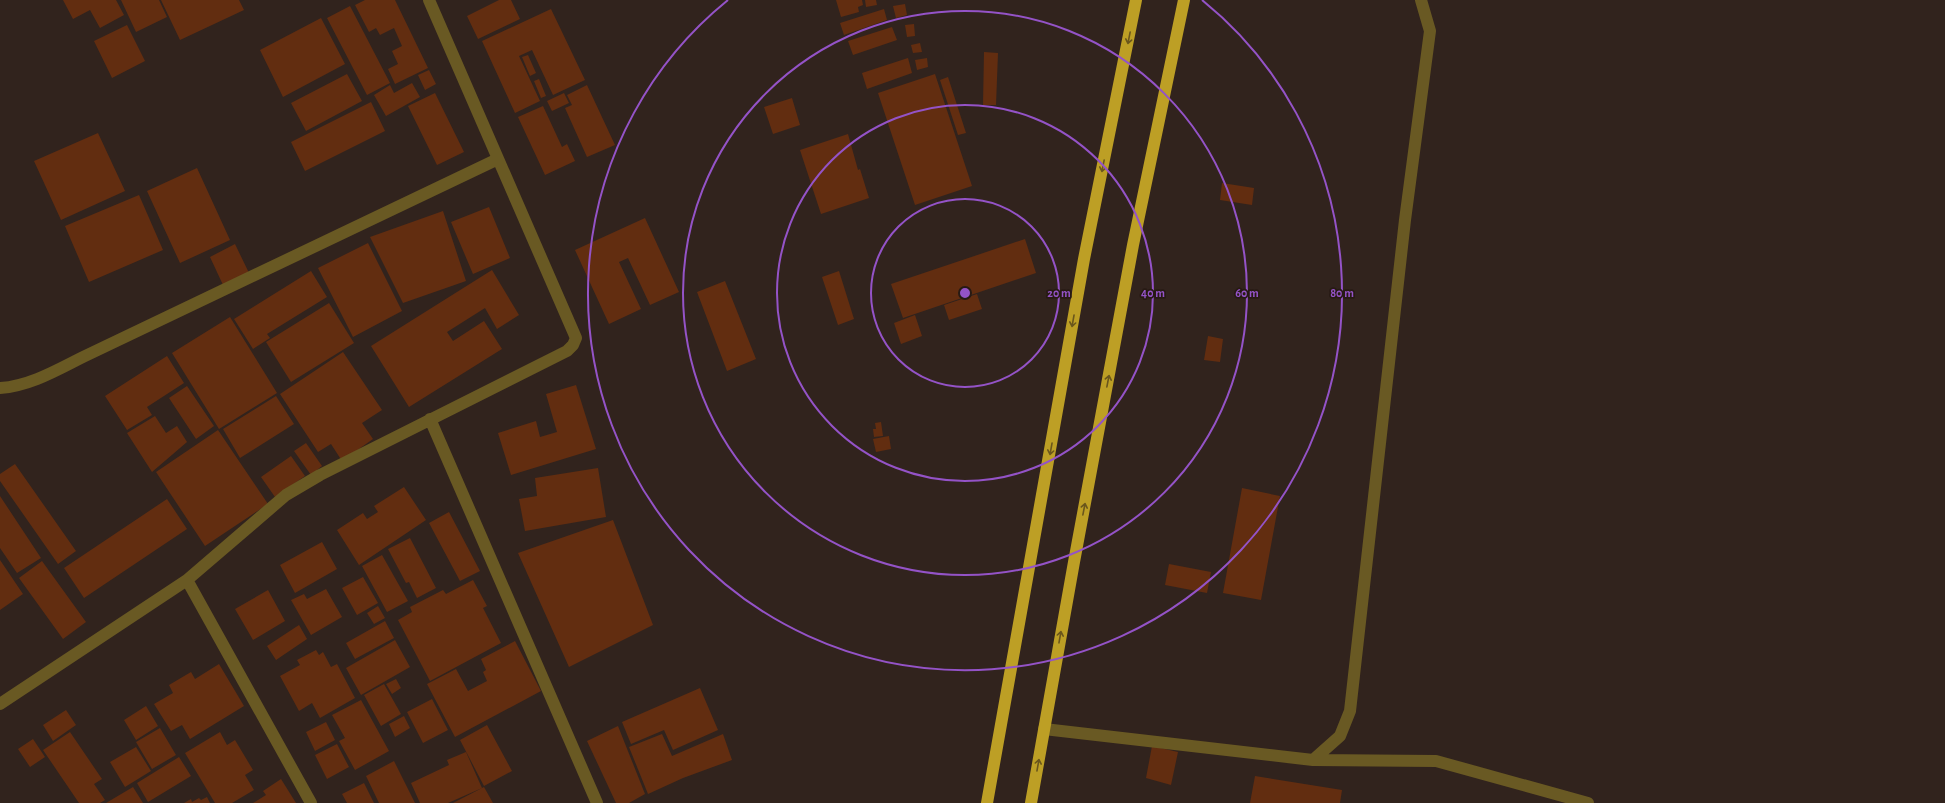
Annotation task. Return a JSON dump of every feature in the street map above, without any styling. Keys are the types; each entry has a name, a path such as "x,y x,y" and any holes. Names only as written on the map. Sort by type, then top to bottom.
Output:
{"highway":[{"path":"987,803 1084,259 1136,0"},
{"path":"1031,803 1132,252 1184,0"}],"street":[{"path":"0,704 187,580 286,495 320,475 567,351 573,345 576,338 429,0"},
{"path":"1313,760 1340,736 1350,711 1405,220 1430,30 1421,0"},
{"path":"0,388 12,387 44,377 83,356 498,159"},
{"path":"430,419 597,803"},
{"path":"187,580 312,803"},
{"path":"1044,729 1313,760 1436,761 1588,803"}],"building":[{"path":"63,0 116,0 124,15 100,28 90,10 73,19"},
{"path":"121,0 159,0 167,17 136,32"},
{"path":"161,0 239,0 244,10 180,40"},
{"path":"365,0 395,0 428,68 395,84 388,69 398,64 392,51 402,46 394,28 380,35 376,28 369,32 355,5"},
{"path":"499,0 511,0 520,19 478,39 467,16"},
{"path":"836,0 862,0 863,5 858,7 859,12 841,17"},
{"path":"865,0 876,0 877,5 866,7"},
{"path":"905,4 907,15 896,18 893,6"},
{"path":"350,6 390,83 367,95 327,18"},
{"path":"551,9 585,80 553,95 532,50 519,56 540,101 515,113 482,41"},
{"path":"884,9 887,20 844,35 840,23"},
{"path":"321,18 345,64 283,97 260,50"},
{"path":"914,24 915,36 907,37 905,25"},
{"path":"127,25 145,61 112,78 94,41"},
{"path":"892,27 897,40 853,55 848,41"},
{"path":"920,43 922,52 913,53 911,45"},
{"path":"984,52 998,53 996,105 983,105"},
{"path":"528,55 536,73 530,76 522,57"},
{"path":"908,58 912,73 867,89 862,73"},
{"path":"927,58 928,67 917,70 915,60"},
{"path":"429,70 436,84 425,90 418,75"},
{"path":"347,74 362,101 306,131 291,103"},
{"path":"935,74 972,186 915,205 878,93"},
{"path":"948,77 966,133 958,135 940,80"},
{"path":"539,79 546,96 541,98 534,81"},
{"path":"412,83 420,97 386,116 374,95 390,85 394,93"},
{"path":"587,85 615,145 587,157 565,108 572,105 567,95"},
{"path":"435,93 464,152 437,165 408,106"},
{"path":"564,93 569,103 552,111 547,101"},
{"path":"792,98 800,125 773,134 764,107"},
{"path":"371,102 385,131 305,171 291,142"},
{"path":"543,106 562,147 567,144 575,161 545,175 518,117"},
{"path":"98,133 125,191 61,220 34,161"},
{"path":"848,134 858,170 860,169 869,198 821,214 800,150"},
{"path":"197,168 230,240 180,263 147,191"},
{"path":"1222,183 1254,188 1252,205 1220,200"},
{"path":"139,195 163,250 89,282 65,226"},
{"path":"489,207 510,258 473,274 451,222"},
{"path":"443,211 466,281 403,303 370,237"},
{"path":"645,218 679,292 650,305 628,258 619,262 641,309 609,324 575,250"},
{"path":"1025,239 1036,273 903,318 891,284"},
{"path":"368,243 402,311 353,337 318,268"},
{"path":"235,244 249,273 223,285 210,257"},
{"path":"492,270 519,315 497,329 485,308 447,332 453,341 484,321 502,349 409,407 371,346"},
{"path":"311,271 327,297 267,334 270,338 253,349 234,319"},
{"path":"839,271 854,319 838,325 822,277"},
{"path":"725,281 756,359 727,371 697,292"},
{"path":"977,294 982,309 949,320 944,305"},
{"path":"329,303 354,343 291,382 266,342"},
{"path":"915,315 922,336 901,344 894,323"},
{"path":"230,317 277,393 219,429 172,353"},
{"path":"1208,336 1223,339 1220,362 1204,360"},
{"path":"343,352 382,410 362,423 373,439 342,461 331,444 318,452 280,394"},
{"path":"167,356 184,383 147,407 152,415 127,430 105,396"},
{"path":"576,385 596,449 511,475 498,433 536,421 540,437 557,432 546,394"},
{"path":"187,386 214,426 196,439 169,398"},
{"path":"276,396 294,424 240,458 223,429"},
{"path":"155,416 166,433 177,426 187,442 152,472 127,433"},
{"path":"881,422 883,436 874,437 873,429 876,429 875,423"},
{"path":"218,430 268,504 205,546 156,472"},
{"path":"889,436 891,449 876,452 873,439"},
{"path":"306,443 322,466 311,475 294,451"},
{"path":"291,456 305,476 275,497 261,477"},
{"path":"15,464 76,551 58,564 0,481 0,474"},
{"path":"598,468 606,517 525,531 519,499 537,496 535,478"},
{"path":"404,487 426,520 359,565 337,530 363,513 367,519 378,512 374,506"},
{"path":"1242,488 1280,496 1261,600 1223,593"},
{"path":"0,496 41,558 17,573 0,548"},
{"path":"167,499 187,529 84,598 64,568"},
{"path":"449,512 480,571 460,581 429,523"},
{"path":"613,520 653,625 569,667 518,553"},
{"path":"410,538 436,588 417,598 409,582 406,583 388,549"},
{"path":"322,542 337,569 295,593 280,565"},
{"path":"382,555 408,601 387,612 362,566"},
{"path":"0,560 23,594 0,610"},
{"path":"42,561 86,622 63,639 19,578"},
{"path":"1169,564 1211,572 1207,593 1165,585"},
{"path":"363,577 378,603 357,615 342,588"},
{"path":"473,580 487,606 483,608 501,643 430,681 398,620 412,612 410,607 443,590 446,594"},
{"path":"326,589 342,617 311,635 291,600 304,594 307,599"},
{"path":"268,590 285,621 253,640 235,609"},
{"path":"378,606 385,618 374,624 367,613"},
{"path":"385,621 394,638 355,659 346,643"},
{"path":"299,625 307,639 276,660 267,646"},
{"path":"395,640 410,667 361,695 346,668"},
{"path":"515,641 541,691 455,737 427,684 456,669 468,691 487,681 483,672 486,670 481,659"},
{"path":"316,650 319,655 323,652 331,667 337,664 355,698 320,718 312,703 299,711 280,676 300,665 297,660"},
{"path":"219,664 244,706 190,739 182,725 171,731 154,704 173,693 169,685 191,672 195,679"},
{"path":"396,679 401,688 392,694 386,684"},
{"path":"384,684 401,714 381,726 364,695"},
{"path":"700,688 718,730 673,750 664,730 631,744 622,722"},
{"path":"432,699 448,730 423,743 407,712"},
{"path":"361,700 389,751 355,770 339,741 345,738 332,715"},
{"path":"146,706 158,726 136,740 124,720"},
{"path":"66,710 76,725 53,741 43,725"},
{"path":"404,716 410,728 395,737 389,724"},
{"path":"326,722 335,740 315,751 306,732"},
{"path":"487,725 512,771 484,786 460,740"},
{"path":"618,726 645,794 629,803 616,803 587,741"},
{"path":"160,728 176,755 152,769 136,742"},
{"path":"70,732 102,779 94,784 105,800 100,803 79,803 43,750"},
{"path":"220,732 227,745 235,740 253,770 245,775 254,790 232,803 215,803 185,753"},
{"path":"662,734 672,756 723,734 732,760 683,778 648,794 629,747"},
{"path":"33,739 45,757 30,767 18,749"},
{"path":"337,744 349,767 327,779 315,755"},
{"path":"1152,746 1178,752 1171,785 1146,778"},
{"path":"136,747 151,771 125,787 110,762"},
{"path":"466,752 482,788 448,803 420,803 411,783 449,765 447,760"},
{"path":"179,757 191,776 148,802 137,783"},
{"path":"394,761 415,803 379,803 366,776"},
{"path":"1255,776 1342,790 1340,803 1250,803"},
{"path":"281,779 296,803 253,803 266,795 263,791"},
{"path":"364,783 374,803 347,803 342,794"},
{"path":"133,787 143,803 106,803"},
{"path":"484,787 493,803 453,803"},
{"path":"207,797 210,803 184,803 191,799 192,802 199,798 201,800"}]}
